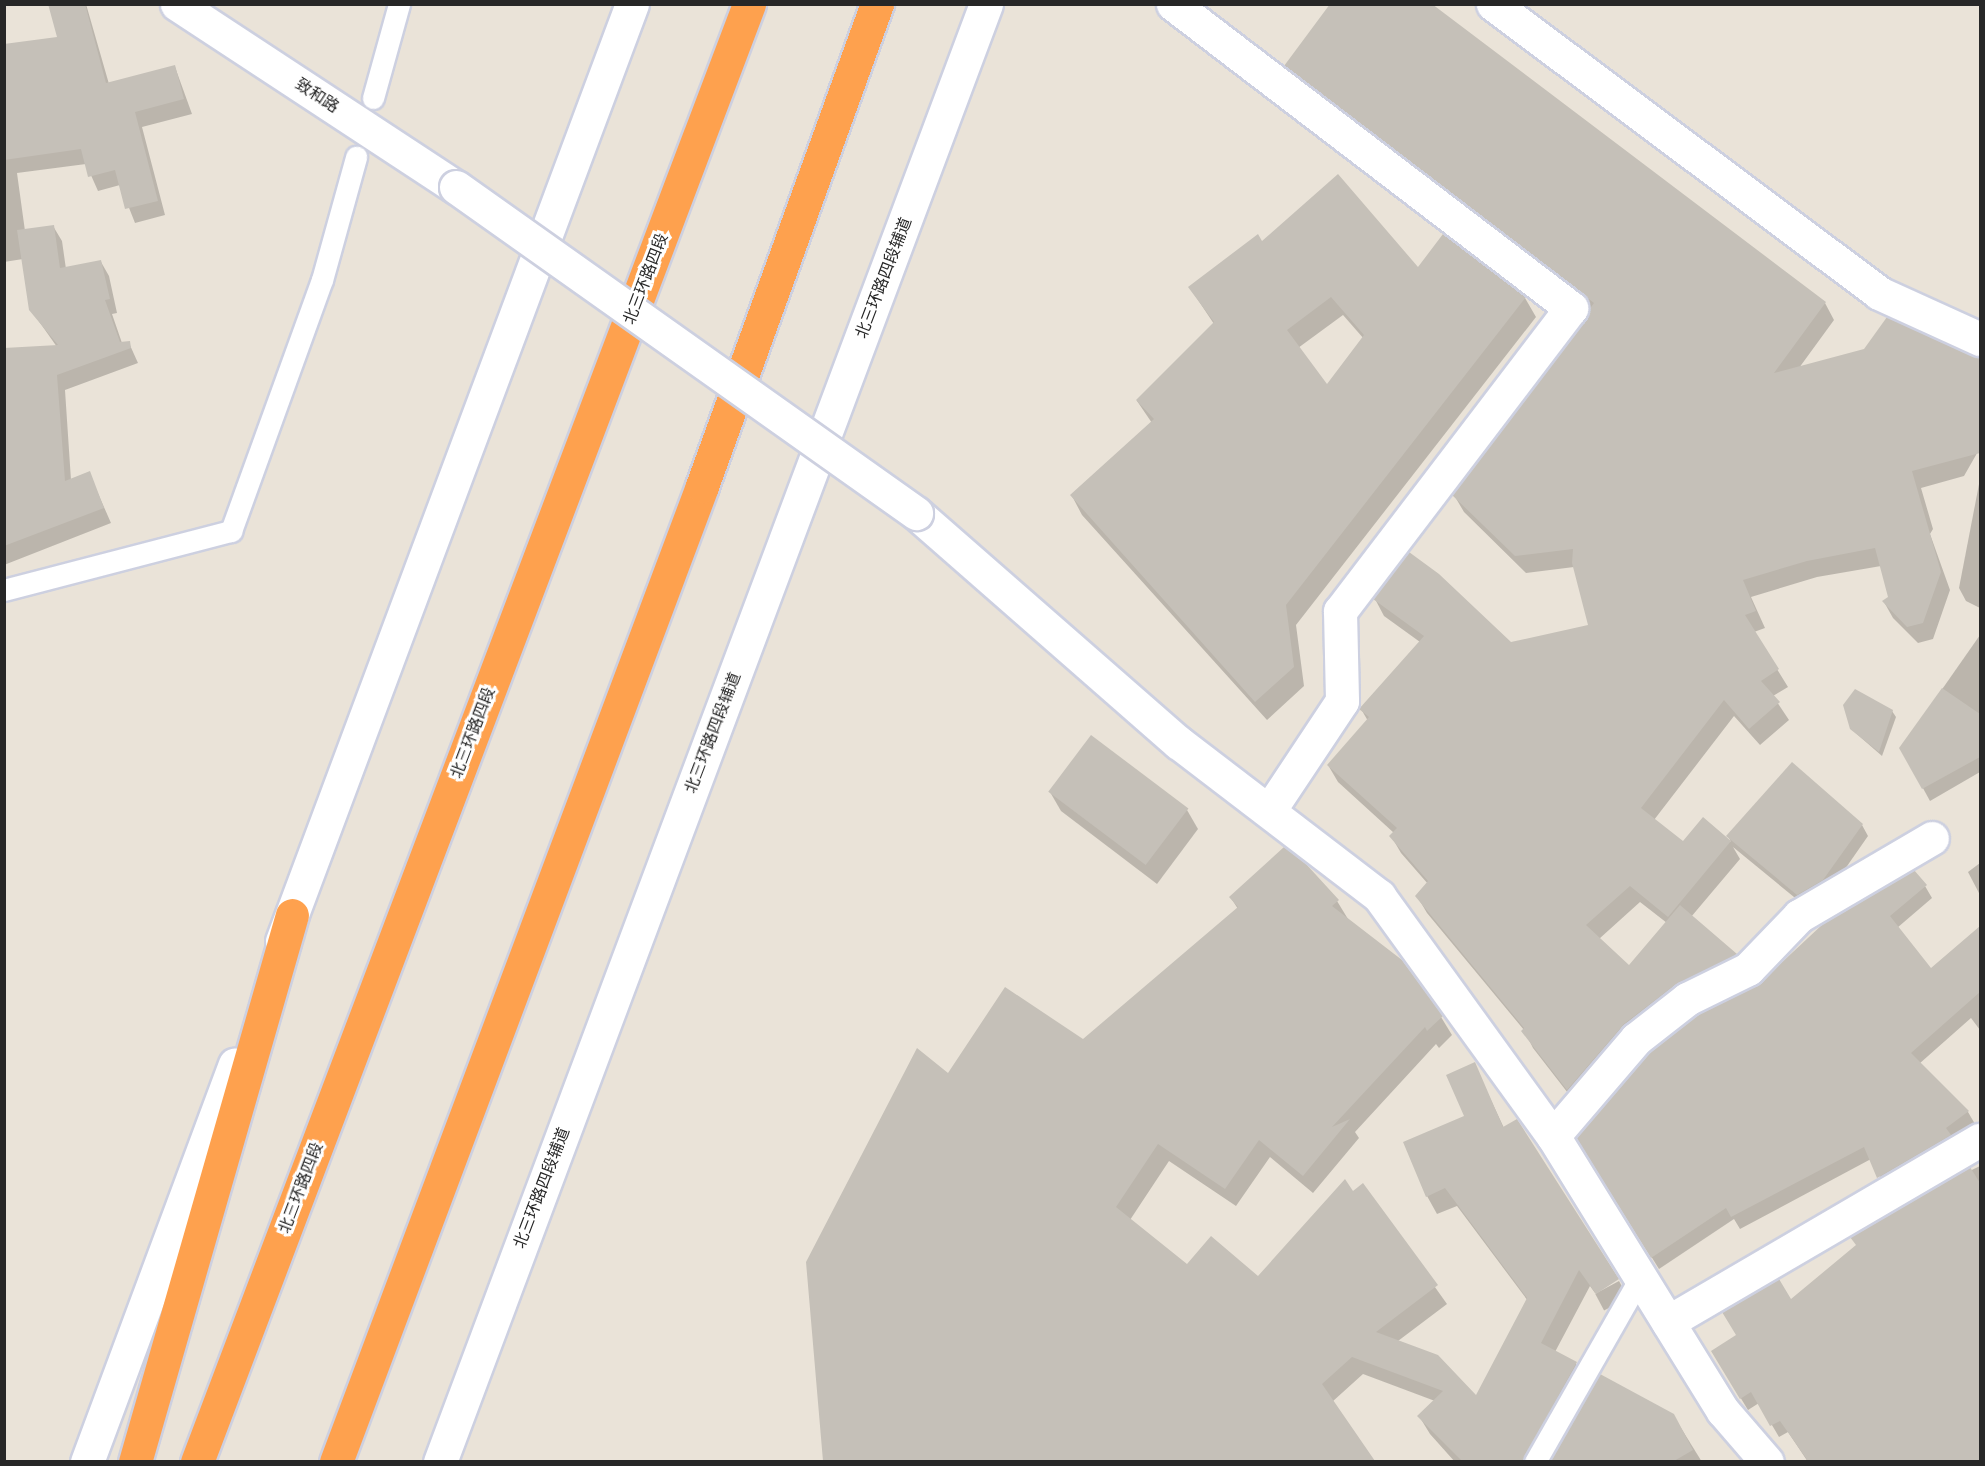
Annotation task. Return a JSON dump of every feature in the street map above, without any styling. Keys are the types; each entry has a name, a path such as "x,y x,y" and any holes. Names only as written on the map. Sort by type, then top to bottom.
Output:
{"highway":[{"name":"北三环路四段","path":"197,1461 749,4"},
{"path":"336,1461 702,486 877,4"},
{"path":"135,1461 292,915"}],"street":[{"name":"致和路","path":"177,4 456,187 916,513 1179,743 1379,897 1553,1136 1723,1411 1767,1461"},
{"path":"87,1461 632,4"},
{"name":"北三环路四段辅道","path":"440,1461 986,4"},
{"path":"1173,4 1571,308 1340,611 1342,701 1269,811"},
{"path":"1493,4 1878,293 1980,339"},
{"path":"1553,1136 1636,1039 1670,1012 1687,999 1748,969 1799,916 1932,838"},
{"path":"1668,1322 1980,1140"}],"lane":[{"path":"373,98 399,4"},
{"path":"4,590 231,531 322,280 356,157"},
{"path":"1535,1461 1640,1278"}],"building":[{"path":"48,4 85,4 106,83 175,65 184,99 135,112 158,201 125,209 115,170 88,177 81,149 4,160 4,44 57,37"},
{"path":"1330,4 1432,4 1826,302 1774,373 1864,349 1887,317 1980,358 1980,453 1912,471 1941,572 1923,623 1907,627 1882,601 1888,597 1875,548 1807,561 1743,580 1756,611 1745,615 1779,669 1761,681 1780,702 1749,729 1724,700 1641,808 1683,841 1703,817 1731,841 1668,917 1630,886 1586,925 1629,965 1680,905 1737,954 1676,984 1624,1024 1567,1090 1521,1031 1524,1028 1415,896 1428,881 1389,836 1397,828 1327,765 1369,717 1359,709 1424,636 1373,599 1409,552 1439,574 1511,642 1588,625 1572,563 1573,549 1515,556 1452,495 1594,303 1284,66"},
{"path":"1338,174 1418,267 1443,234 1526,297 1286,605 1294,667 1255,702 1070,495 1154,419 1136,400 1214,322 1188,287 1258,234 1262,241","holes":["1331,297 1364,335 1327,384 1287,330"]},
{"path":"54,225 60,268 101,260 110,299 105,300 120,342 130,341 131,348 57,375 65,481 90,471 104,508 4,546 4,348 58,345 29,310 17,230"},
{"path":"1942,688 1980,714 1980,757 1922,789 1899,748"},
{"path":"1855,689 1893,710 1879,752 1850,729 1843,705"},
{"path":"1091,735 1188,808 1146,865 1048,792"},
{"path":"1792,762 1863,824 1823,880 1797,895 1726,836"},
{"path":"1284,847 1306,864 1339,900 1332,906 1402,960 1443,1016 1427,1031 1425,1027 1332,1127 1350,1119 1303,1176 1259,1140 1225,1189 1158,1144 1116,1207 1187,1264 1211,1236 1258,1276 1345,1179 1353,1191 1363,1183 1438,1285 1376,1332 1438,1355 1476,1395 1527,1298 1445,1188 1426,1197 1403,1142 1464,1116 1446,1075 1475,1062 1503,1127 1517,1119 1619,1279 1596,1294 1579,1270 1541,1343 1577,1362 1522,1461 1462,1461 1417,1416 1443,1391 1352,1357 1322,1384 1375,1461 823,1461 806,1262 917,1048 948,1073 1005,987 1083,1039 1238,907 1229,897"},
{"path":"1914,870 1927,885 1890,916 1931,968 1980,926 1980,992 1911,1053 1969,1111 1946,1128 1951,1135 1877,1178 1864,1147 1731,1217 1726,1208 1651,1258 1576,1138 1649,1053 1697,1015 1761,982 1824,923"},
{"path":"1970,1167 1980,1183 1980,1461 1808,1461 1780,1421 1770,1426 1751,1392 1740,1399 1711,1351 1736,1335 1722,1312 1779,1279 1791,1299 1856,1245 1850,1237"},
{"path":"1600,1374 1674,1414 1693,1450 1674,1461 1550,1461"}]}
